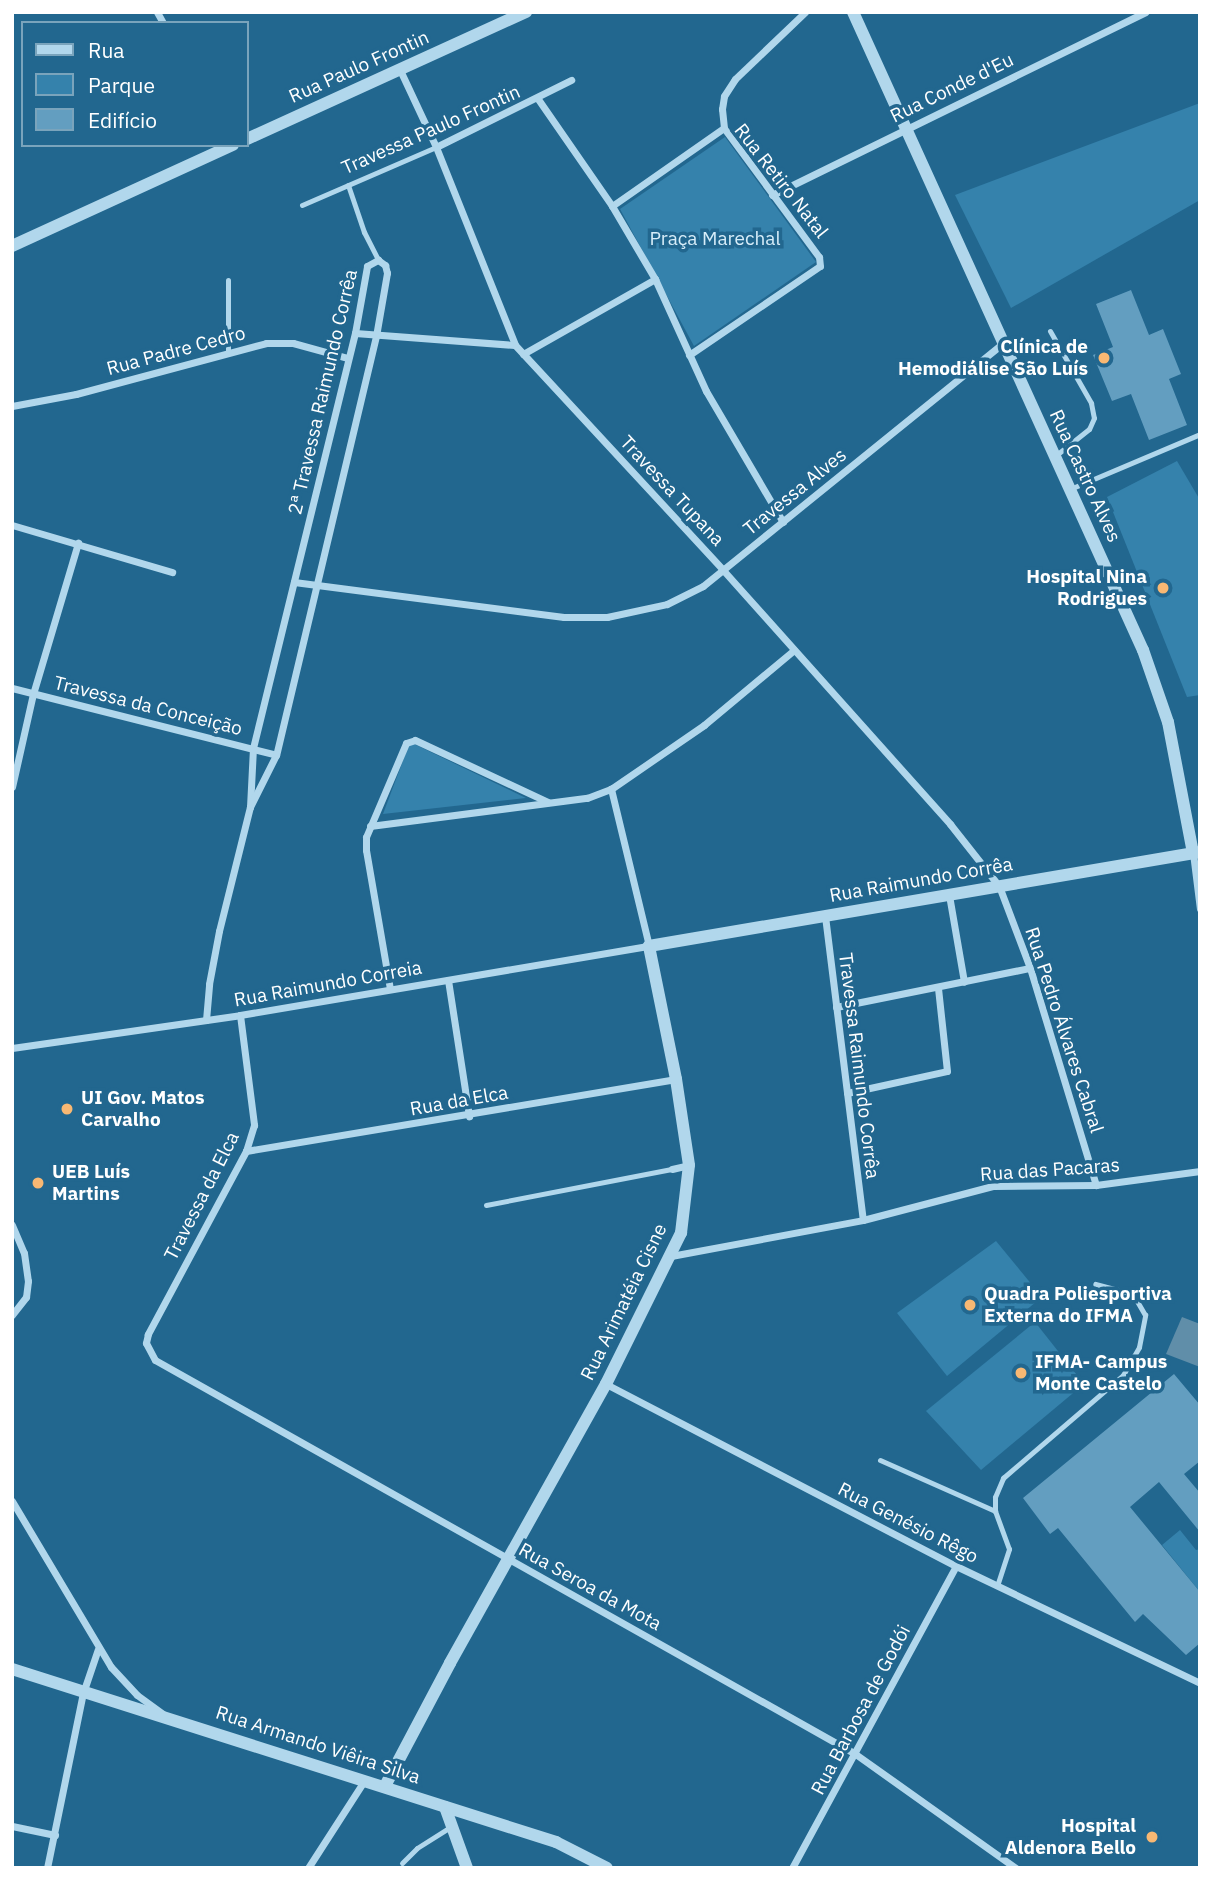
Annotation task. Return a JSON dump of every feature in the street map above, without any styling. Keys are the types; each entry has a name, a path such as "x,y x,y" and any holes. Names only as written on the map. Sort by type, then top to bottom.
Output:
{"street":[{"name":"Rua Paulo Frontin","path":"248,139 526,12"},
{"path":"724,128 724,96 735,79 805,12"},
{"name":"Rua Castro Alves","path":"853,12 1002,344 1119,593 1168,722 1196,853"},
{"name":"Rua Conde d'Eu","path":"772,195 1142,13"},
{"name":"Travessa Tupana","path":"400,70 436,147 515,345 723,570 950,824 999,886"},
{"name":"Travessa Paulo Frontin","path":"436,147 538,99 571,80"},
{"path":"538,99 612,206 655,279 718,414 783,522"},
{"name":"Rua Retiro Natal","path":"612,206 724,128 819,257 820,265 689,355"},
{"path":"12,246 229,147"},
{"name":"2ª Travessa Raimundo Corrêa","path":"378,260 385,265 387,273 376,335 276,755 250,807 253,748 355,333 367,266 378,260"},
{"path":"523,354 655,279"},
{"path":"355,333 515,345"},
{"name":"Rua Padre Cedro","path":"12,407 76,394 265,343 293,343 348,358"},
{"name":"Travessa Alves","path":"294,582 564,617 607,617 667,604 703,586 1002,344"},
{"path":"12,525 172,572"},
{"path":"12,788 33,694 78,543"},
{"path":"370,827 587,798 611,789 704,724 794,650"},
{"name":"Travessa da Conceição","path":"12,688 276,755"},
{"path":"390,989 366,850 370,827 401,752 410,740 550,803"},
{"name":"Rua Arimatéia Cisne","path":"385,1786 450,1663 606,1384 681,1233 690,1165 677,1079 649,946 611,789"},
{"path":"206,1020 209,984 219,931 250,807"},
{"path":"1196,853 1200,909"},
{"name":"Rua Raimundo Corrêa","path":"649,946 1196,853"},
{"name":"Rua Pedro Álvares Cabral","path":"999,886 1030,968 1096,1185"},
{"path":"948,895 964,982"},
{"name":"Travessa Raimundo Corrêa","path":"825,916 863,1220"},
{"name":"Rua Raimundo Correia","path":"12,1048 240,1015 649,946"},
{"path":"836,1007 1030,968"},
{"path":"448,980 469,1116"},
{"path":"847,1093 947,1071 938,988"},
{"name":"Travessa da Elca","path":"146,1343 148,1334 246,1151 254,1111 240,1015"},
{"name":"Rua da Elca","path":"246,1151 469,1116 677,1079"},
{"path":"672,1169 690,1165"},
{"name":"Rua das Pacaras","path":"671,1256 863,1220 993,1186 1096,1185 1200,1171"},
{"path":"12,1225 24,1253 28,1281 26,1297 12,1315"},
{"name":"Rua Seroa da Mota","path":"146,1343 149,1353 163,1366 854,1753 1016,1868"},
{"name":"Rua Genésio Rêgo","path":"606,1384 956,1566 1200,1683"},
{"path":"12,1502 98,1649 131,1689 169,1717"},
{"name":"Rua Barbosa de Godói","path":"792,1868 837,1790 854,1753 956,1566"},
{"path":"47,1868 83,1693 98,1649"},
{"name":"Rua Armando Viêira Silva","path":"12,1670 169,1717 556,1842 607,1868"},
{"path":"308,1868 364,1781"},
{"path":"445,1807 467,1868"},
{"path":"12,1826 55,1835"}],"lane":[{"name":"Travessa Paulo Frontin","path":"302,205 436,147"},
{"path":"348,185 364,232 378,260"},
{"path":"228,281 228,352"},
{"path":"1050,331 1091,403 1094,418 1089,429 1055,456"},
{"path":"1070,489 1200,434"},
{"path":"486,1205 672,1169"},
{"path":"997,1586 1009,1549 995,1511 995,1497 1003,1478 1123,1375 1139,1347 1145,1315 1133,1294 1095,1284"},
{"path":"880,1460 995,1511"},
{"path":"402,1863 417,1848 452,1826"}],"green space":[{"path":"1200,103 1200,200 1011,308 955,195"},
{"name":"Praça Marechal","path":"725,137 816,262 694,346 620,209"},
{"name":"Hospital Nina Rodrigues","path":"1177,461 1200,500 1200,695 1187,697 1107,497"},
{"path":"410,742 526,798 383,814"},
{"name":"Quadra Poliesportiva Externa do IFMA","path":"996,1241 1042,1297 947,1376 897,1313"},
{"path":"1035,1322 1084,1384 981,1470 926,1411"},
{"path":"1180,1530 1196,1550 1200,1549 1200,1592 1162,1545"}],"shaded area":[{"path":"1182,1317 1200,1324 1200,1367 1166,1354"}],"building":[{"path":"1131,290 1149,335 1163,329 1181,374 1169,379 1187,425 1149,440 1131,394 1112,401 1093,355 1113,347 1096,304"},
{"path":"1174,1374 1200,1405 1200,1461 1184,1474 1200,1493 1200,1532 1159,1482 1130,1507 1200,1592 1200,1643 1186,1655 1143,1614 1135,1622 1058,1528 1050,1534 1023,1498"}],"place":[{"name":"Clínica de Hemodiálise São Luís","path":"1104,358"},
{"name":"Hospital Nina Rodrigues","path":"1163,588"},
{"name":"UI Gov. Matos Carvalho","path":"67,1109"},
{"name":"UEB Luís Martins","path":"38,1183"},
{"name":"Quadra Poliesportiva Externa do IFMA","path":"970,1305"},
{"name":"IFMA- Campus Monte Castelo","path":"1021,1373"},
{"name":"Hospital Aldenora Bello","path":"1152,1837"}]}
